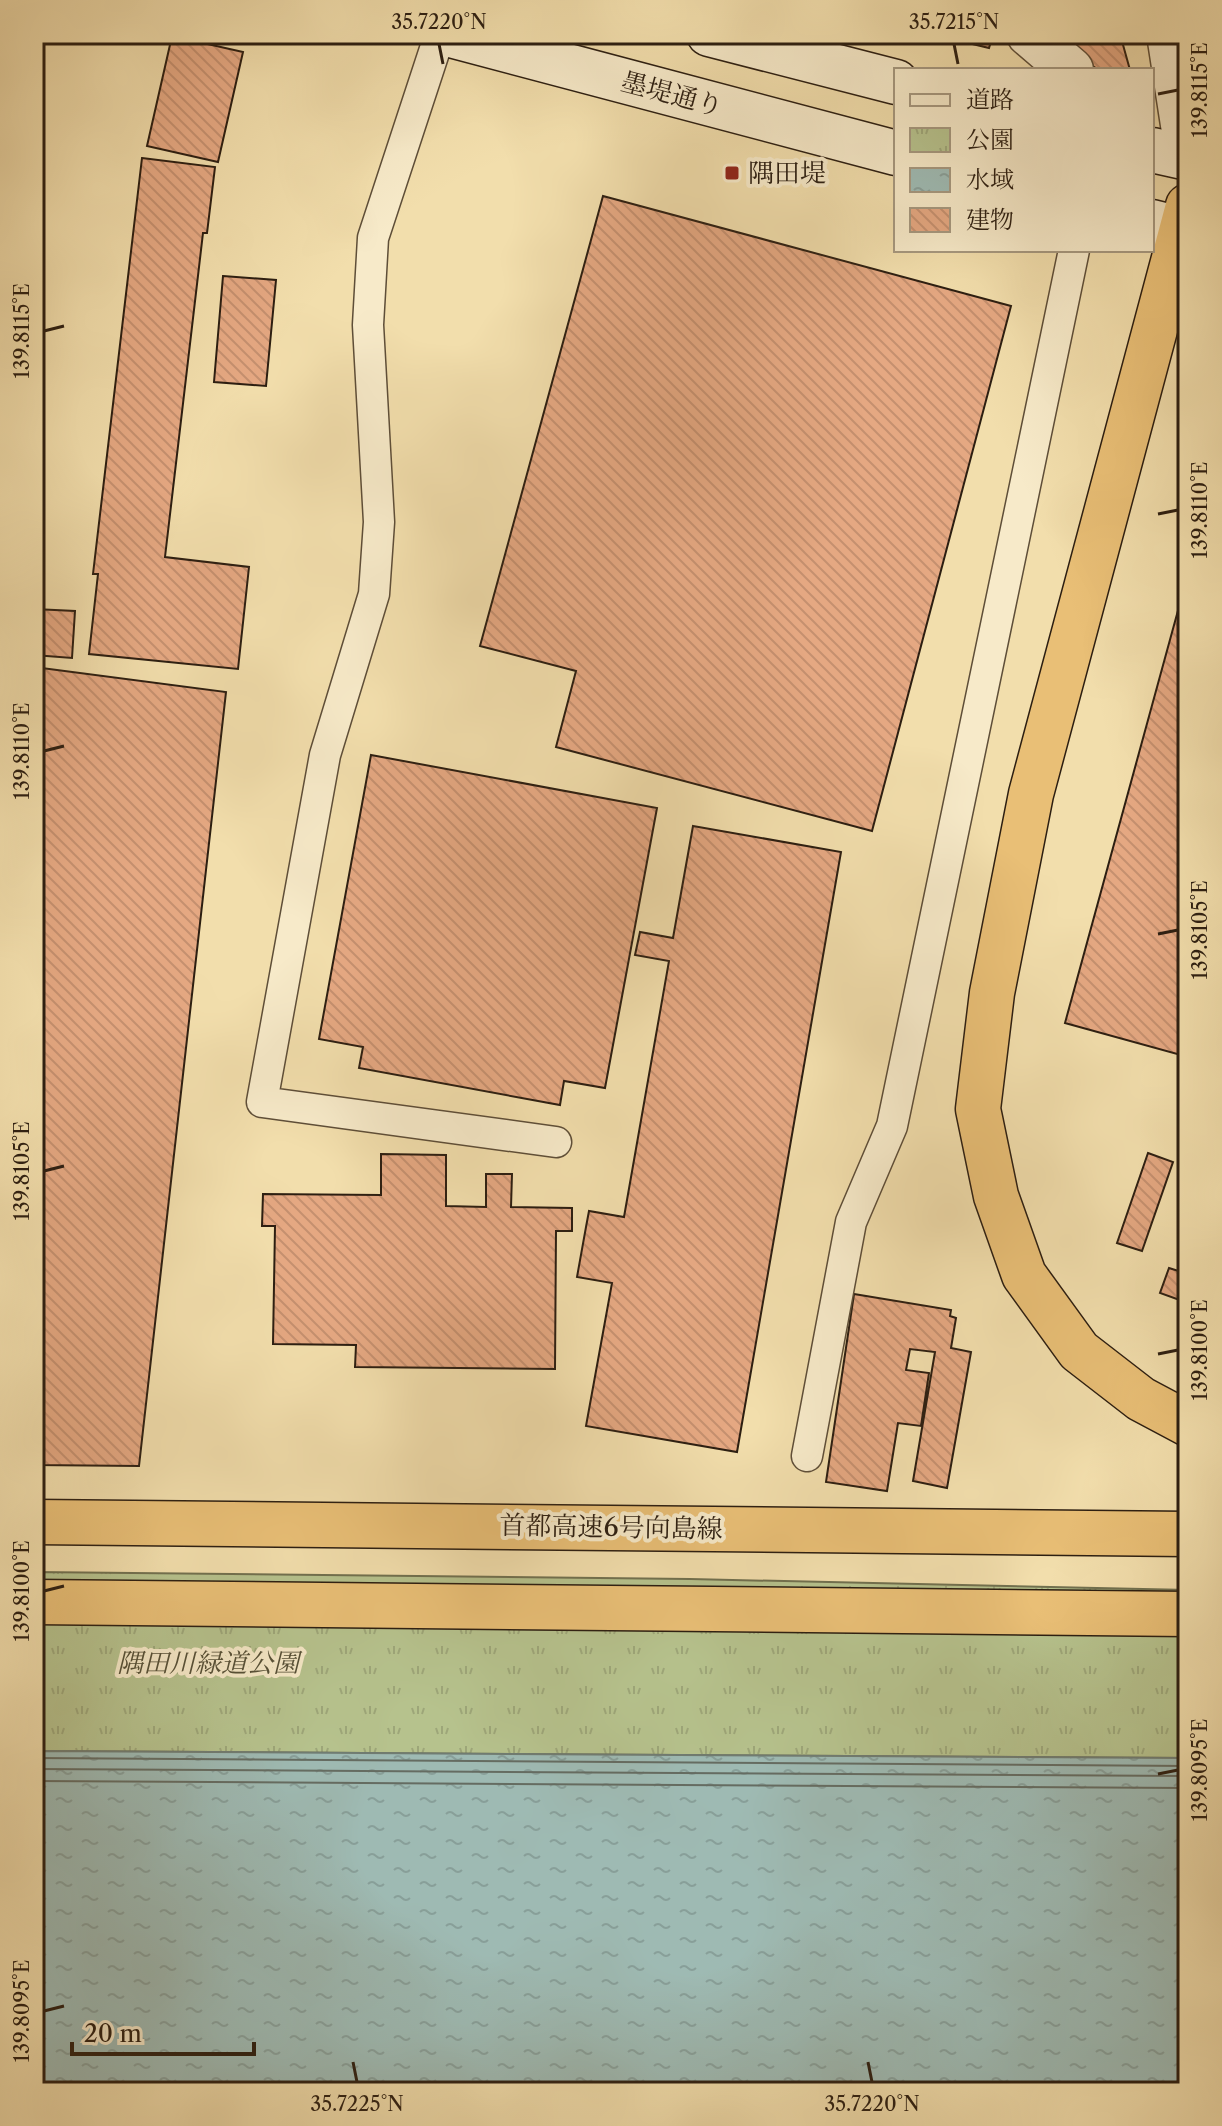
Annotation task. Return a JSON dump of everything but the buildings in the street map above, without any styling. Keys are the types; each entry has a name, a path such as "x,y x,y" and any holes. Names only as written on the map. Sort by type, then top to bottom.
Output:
{"highway":[{"path":"1177,222 1161,299 1031,794 992,993 978,1109 996,1196 1024,1275 1079,1351 1141,1399 1188,1424"},
{"name":"首都高速6号向島線","path":"34,1522 1188,1534"},
{"path":"34,1602 1188,1614"},
{"path":"913,1611 1188,1636"}],"main road":[{"name":"墨堤通り","path":"447,34 894,152"},
{"path":"709,34 894,81"},
{"path":"1029,34 1069,68"},
{"path":"1167,153 1169,34"}],"lane":[{"path":"440,34 373,238 368,325 379,522 374,594 325,755 262,1102 556,1142"},
{"path":"807,1456 851,1222 892,1126 1074,252"}],"green space":[{"name":"隅田川緑道公園","path":"34,1572 690,1579 1188,1590 1188,1758 34,1751"}],"water":[{"path":"34,1751 1188,1758 1188,2092 34,2092"}],"place":[{"name":"隅田堤","path":"732,173"}]}
